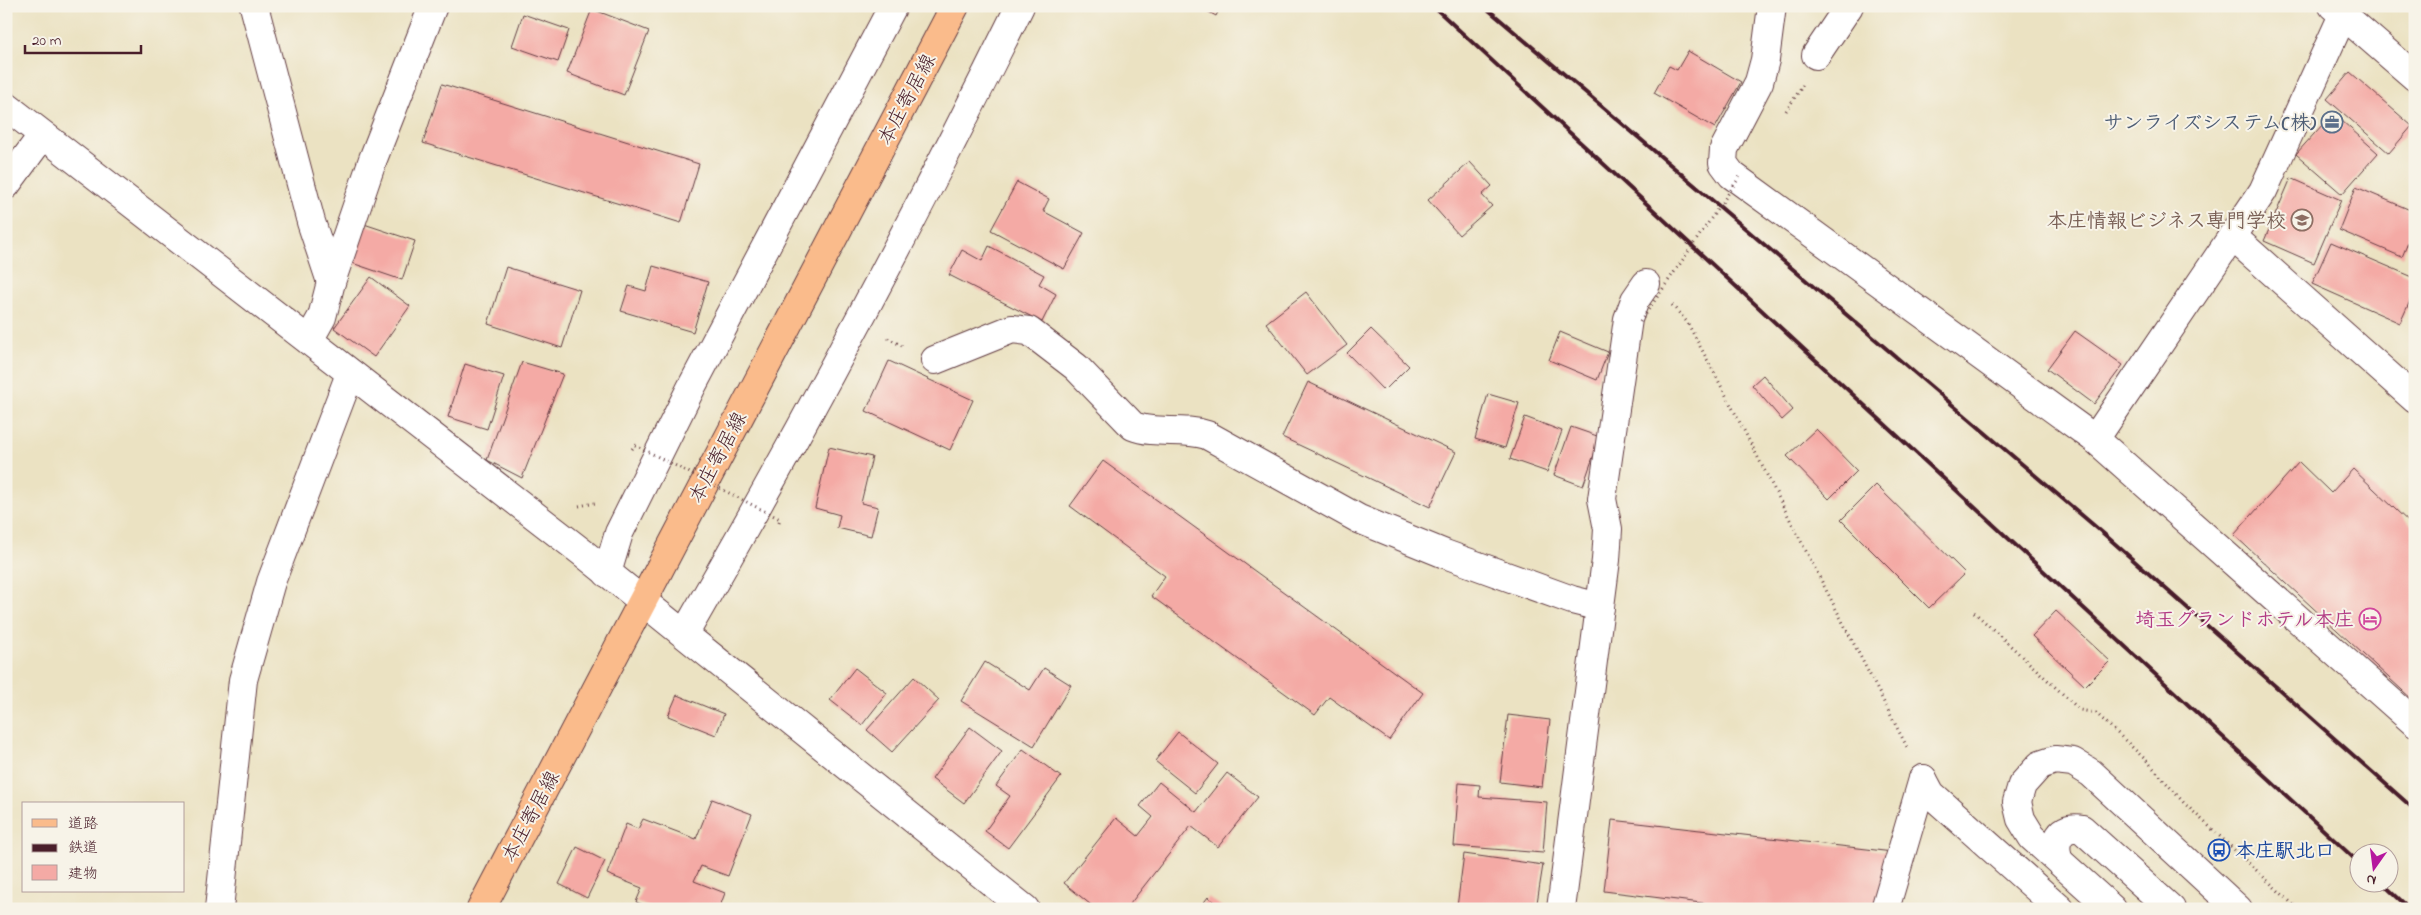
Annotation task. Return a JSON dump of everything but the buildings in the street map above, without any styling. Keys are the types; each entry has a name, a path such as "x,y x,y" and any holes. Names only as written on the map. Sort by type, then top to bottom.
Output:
{"main road":[{"name":"本庄寄居線","path":"481,909 953,10"}],"street":[{"path":"254,6 311,222 331,282"},
{"path":"309,340 322,317 331,282 372,160 433,6"},
{"path":"607,573 620,532 691,388 893,6"},
{"path":"684,634 792,442 979,89 1020,6"},
{"path":"1772,6 1765,60 1759,82 1724,149 1723,163 1732,175 2095,439 2415,723"},
{"path":"1816,55 1849,6"},
{"path":"2095,439 2262,191 2338,11 2415,77"},
{"path":"6,106 42,136 309,340 350,374 642,600 1025,909"},
{"path":"6,184 42,136"},
{"path":"2232,236 2415,399"},
{"path":"1561,909 1606,560 1608,529 1602,499 1628,319 1636,300 1655,291"},
{"path":"935,360 1012,330 1029,331 1076,367 1134,426 1145,431 1160,429 1198,432 1207,435 1359,519 1445,554 1572,600 1600,607"},
{"path":"219,909 243,680 270,582 350,374"},
{"path":"2112,909 2032,837 2021,819 2017,802 2022,785 2040,765 2055,760 2073,762 2091,773 2238,909"},
{"path":"1885,909 1923,779"},
{"path":"1923,779 1931,794 2060,909"},
{"path":"2059,861 2055,850 2056,841 2065,830 2073,827 2082,829 2170,909"}],"path":[{"path":"1640,322 1741,175"},
{"path":"1671,304 1687,322 1923,779"},
{"path":"857,320 925,359 935,360"},
{"path":"632,449 635,445 780,519 778,525"},
{"path":"1974,612 2080,710 2096,713 2149,762 2184,803 2298,909"}],"railway":[{"path":"1433,6 2348,853"},
{"path":"1484,6 2104,534 2415,810"},
{"path":"2392,892 2410,909"}],"place":[{"name":"サンライズシステム(株)","path":"2332,122"},
{"name":"本庄情報ビジネス専門学校","path":"2302,220"},
{"name":"埼玉グランドホテル本庄","path":"2370,619"},
{"name":"本庄駅北口","path":"2219,850"}]}
